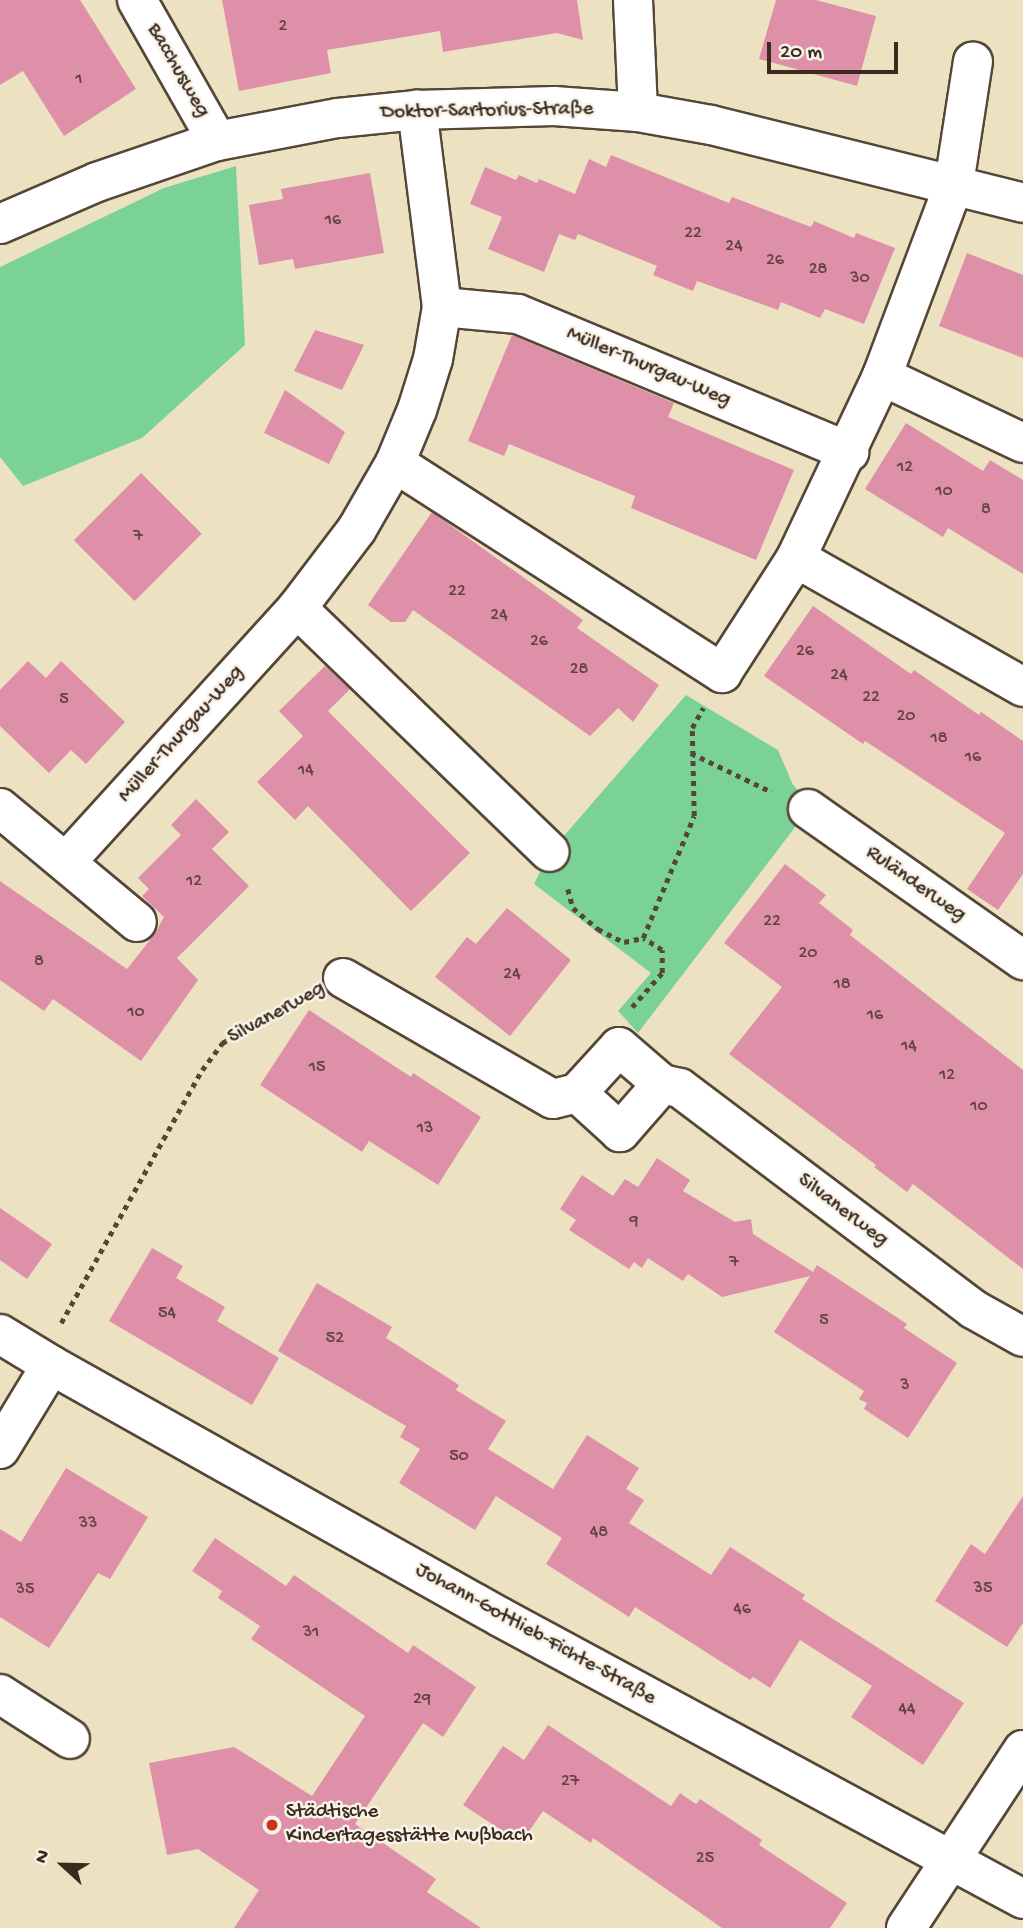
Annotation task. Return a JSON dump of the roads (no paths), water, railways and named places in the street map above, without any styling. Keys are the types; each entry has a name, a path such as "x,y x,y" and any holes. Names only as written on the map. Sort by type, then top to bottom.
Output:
{"street":[{"name":"Bacchusweg","path":"137,0 217,141"},
{"path":"633,0 638,112"},
{"path":"395,463 722,673 796,558 849,452 882,376 954,184 973,61"},
{"name":"Doktor-Sartorius-Straße","path":"0,224 97,182 217,141 338,118 417,110 554,106 638,112 710,125 1023,202"},
{"name":"Müller-Thurgau-Weg","path":"66,862 297,608 357,529 395,463 417,410 433,359 442,307 417,110"},
{"name":"Müller-Thurgau-Weg","path":"442,307 518,314 849,452"},
{"path":"882,376 1023,443"},
{"path":"796,558 1023,687"},
{"path":"297,608 550,852"},
{"path":"0,808 137,922"},
{"name":"Ruländerweg","path":"808,809 1023,960"},
{"name":"Silvanerweg","path":"343,978 553,1099 577,1093 619,1047 662,1084 680,1088 973,1310 1023,1337"},
{"path":"577,1093 620,1132 662,1084"},
{"name":"Johann-Gottlieb-Fichte-Straße","path":"0,1334 46,1363 500,1617 1023,1899"},
{"path":"0,1449 46,1363"},
{"path":"0,1694 70,1739"},
{"path":"906,1928 1023,1750"}],"place":[{"name":"Städtische Kindertagesstätte Mußbach","path":"272,1825"}]}
